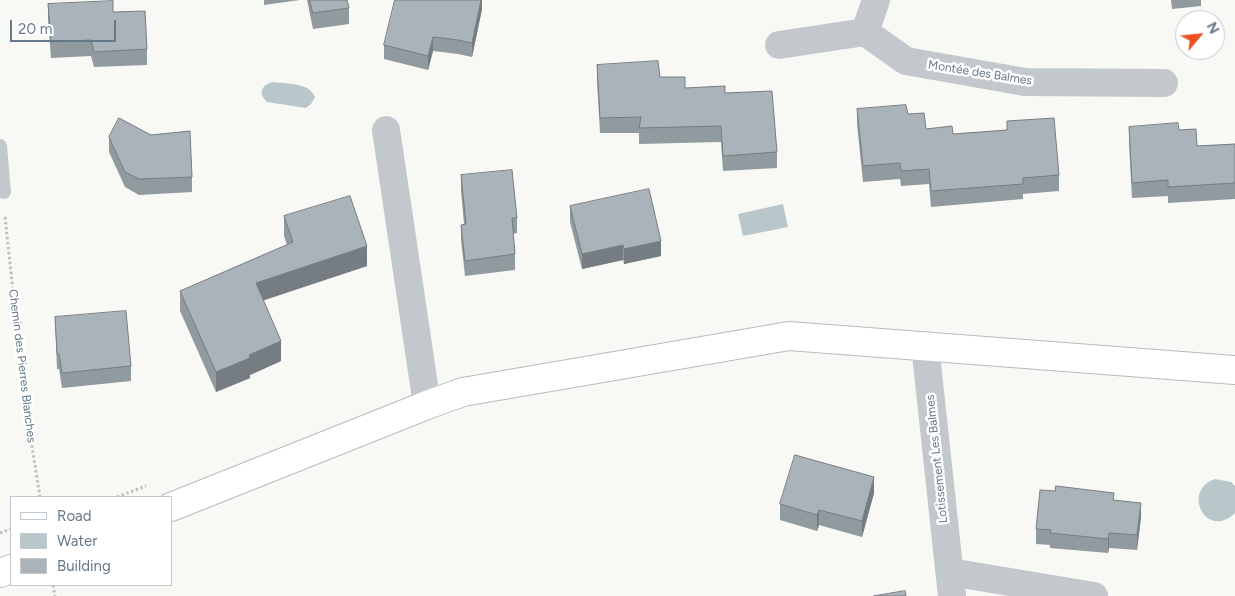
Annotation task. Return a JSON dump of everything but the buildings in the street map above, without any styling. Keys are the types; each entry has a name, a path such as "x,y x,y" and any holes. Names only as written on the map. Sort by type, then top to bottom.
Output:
{"main road":[{"path":"172,507 463,392 789,336 1235,370"}],"street":[{"path":"778,45 865,32 876,0"},
{"name":"Montée des Balmes","path":"865,32 906,61 1025,82 1164,83"},
{"path":"386,130 427,405"},
{"name":"Lotissement Les Balmes","path":"925,345 951,584 1094,596"}],"lane":[{"path":"0,146 4,192"}],"path":[{"name":"Chemin des Pierres Blanches","path":"4,192 6,234 25,402 40,496"}],"water":[{"path":"272,82 302,86 312,92 315,97 306,108 267,102 262,96 262,90"},
{"path":"783,204 788,227 743,236 738,214"},
{"path":"1215,479 1231,482 1235,486 1235,513 1224,520 1215,521 1201,511 1199,502 1200,493 1205,485"}]}
